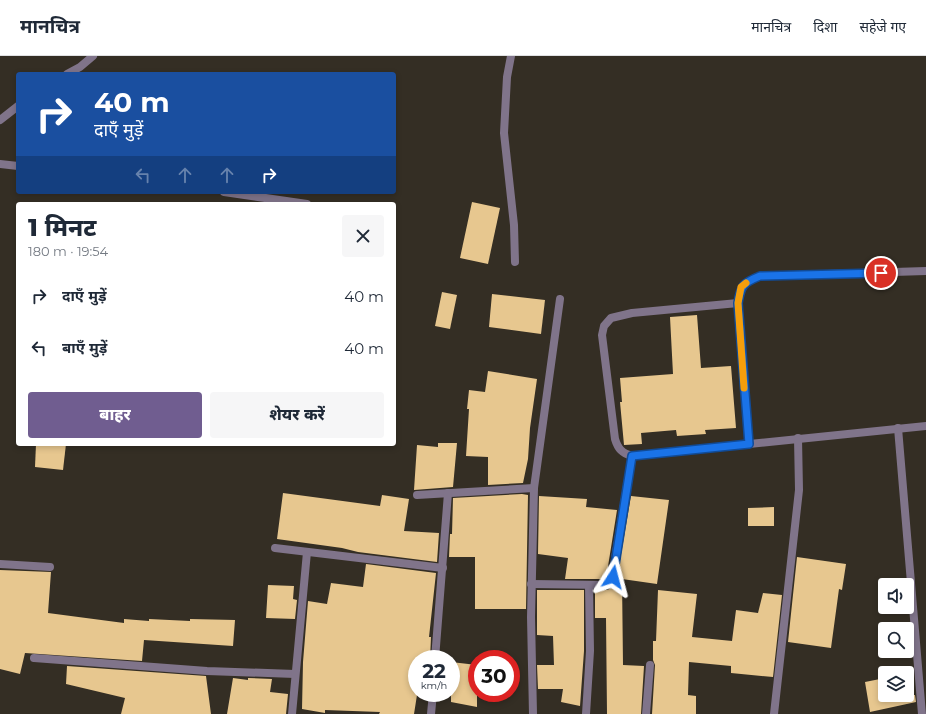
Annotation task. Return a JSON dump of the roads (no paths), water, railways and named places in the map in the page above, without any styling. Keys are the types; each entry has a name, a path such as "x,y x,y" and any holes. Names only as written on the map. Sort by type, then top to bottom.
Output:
{"street":[{"path":"71,72 80,67 93,56"},
{"path":"511,56 507,77 504,133 514,225 515,262"},
{"path":"0,120 16,108"},
{"path":"0,164 16,166"},
{"path":"238,194 293,202"},
{"path":"749,444 738,303 741,287 748,281 760,276 926,271"},
{"path":"533,714 531,584 534,488 560,300"},
{"path":"738,303 632,313 611,318 604,326 602,335 615,439 618,448 625,454 632,456 926,426"},
{"path":"898,428 922,714"},
{"path":"774,714 799,490 798,438"},
{"path":"531,584 606,585 611,583 632,456"},
{"path":"417,495 534,488"},
{"path":"436,650 448,493"},
{"path":"275,548 443,568"},
{"path":"292,714 307,552"},
{"path":"0,564 50,566"},
{"path":"586,714 590,651 590,585"},
{"path":"34,658 208,671 295,674"},
{"path":"646,714 650,665"},
{"path":"431,714 432,702"}]}
